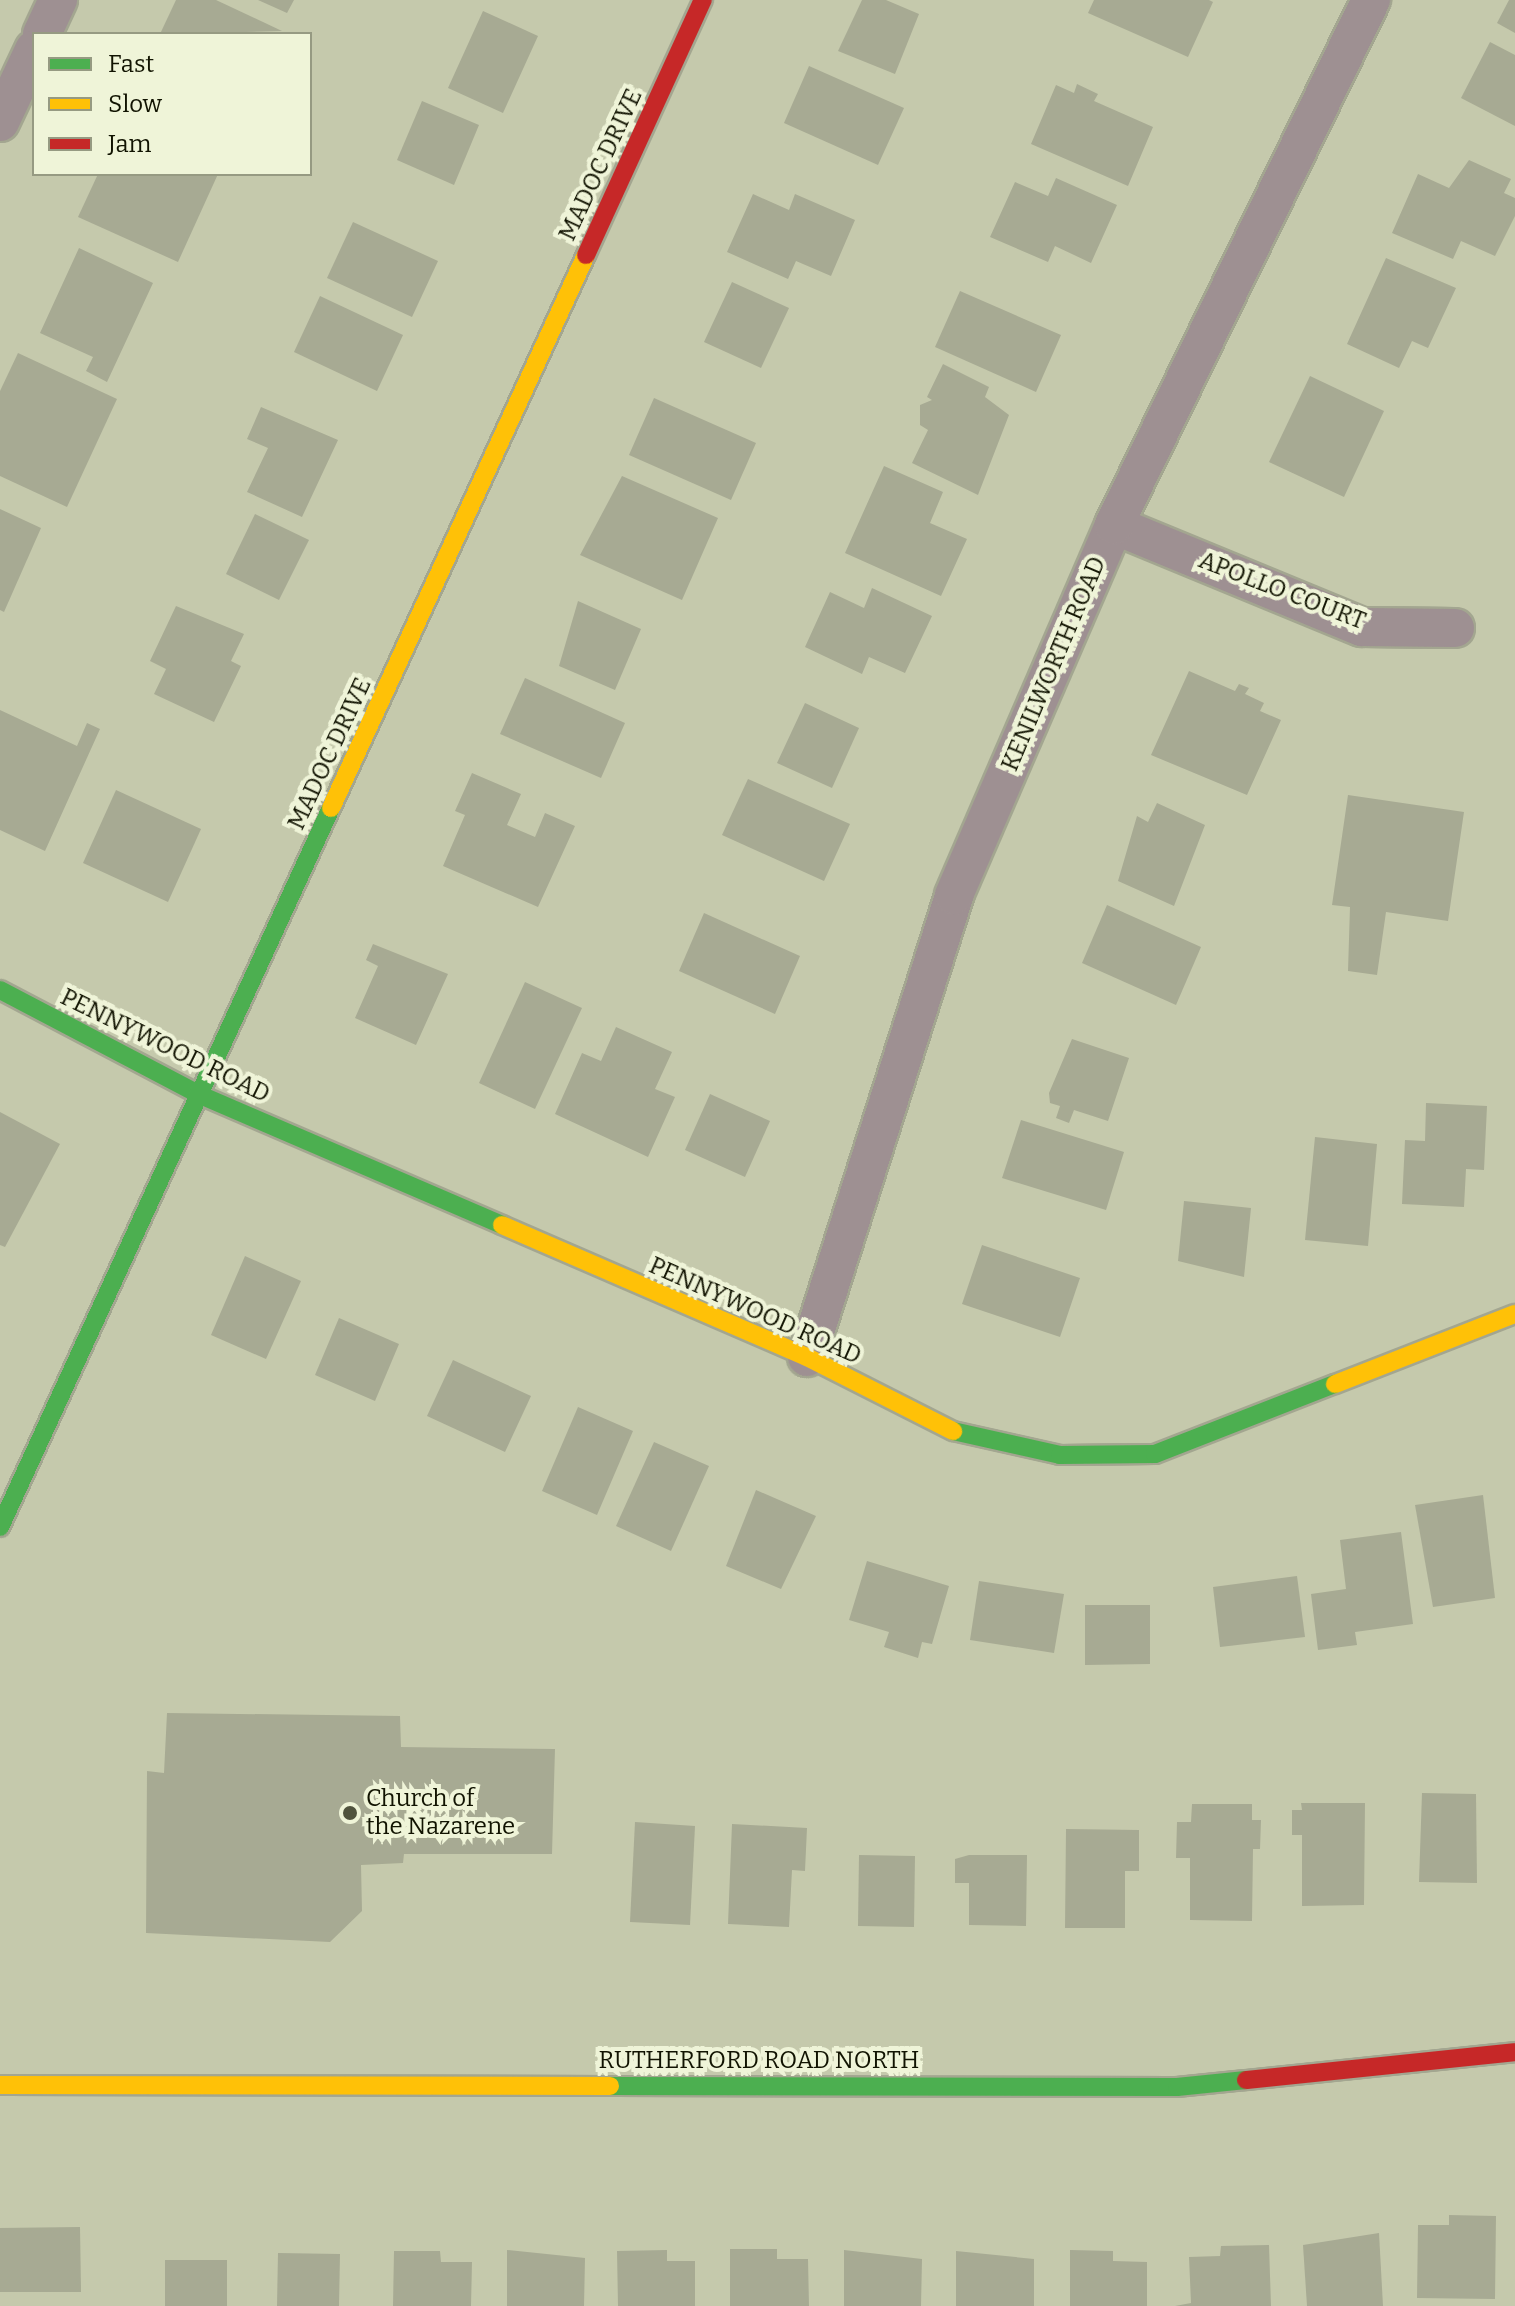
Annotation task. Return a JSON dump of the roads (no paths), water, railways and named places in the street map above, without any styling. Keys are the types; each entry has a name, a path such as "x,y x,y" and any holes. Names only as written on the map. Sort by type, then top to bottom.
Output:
{"street":[{"path":"43,32 58,0"},
{"name":"MADOC DRIVE","path":"0,1527 703,0"},
{"name":"KENILWORTH ROAD","path":"807,1357 954,895 1114,525 1371,0"},
{"path":"0,122 32,54"},
{"name":"APOLLO COURT","path":"1114,525 1362,627 1455,628"},
{"name":"PENNYWOOD ROAD","path":"0,990 198,1094 807,1357 956,1433 1060,1455 1155,1454 1515,1314"},
{"name":"RUTHERFORD ROAD NORTH","path":"0,2085 1177,2087 1515,2052"}],"place":[{"name":"Church of the Nazarene","path":"350,1813"}]}
